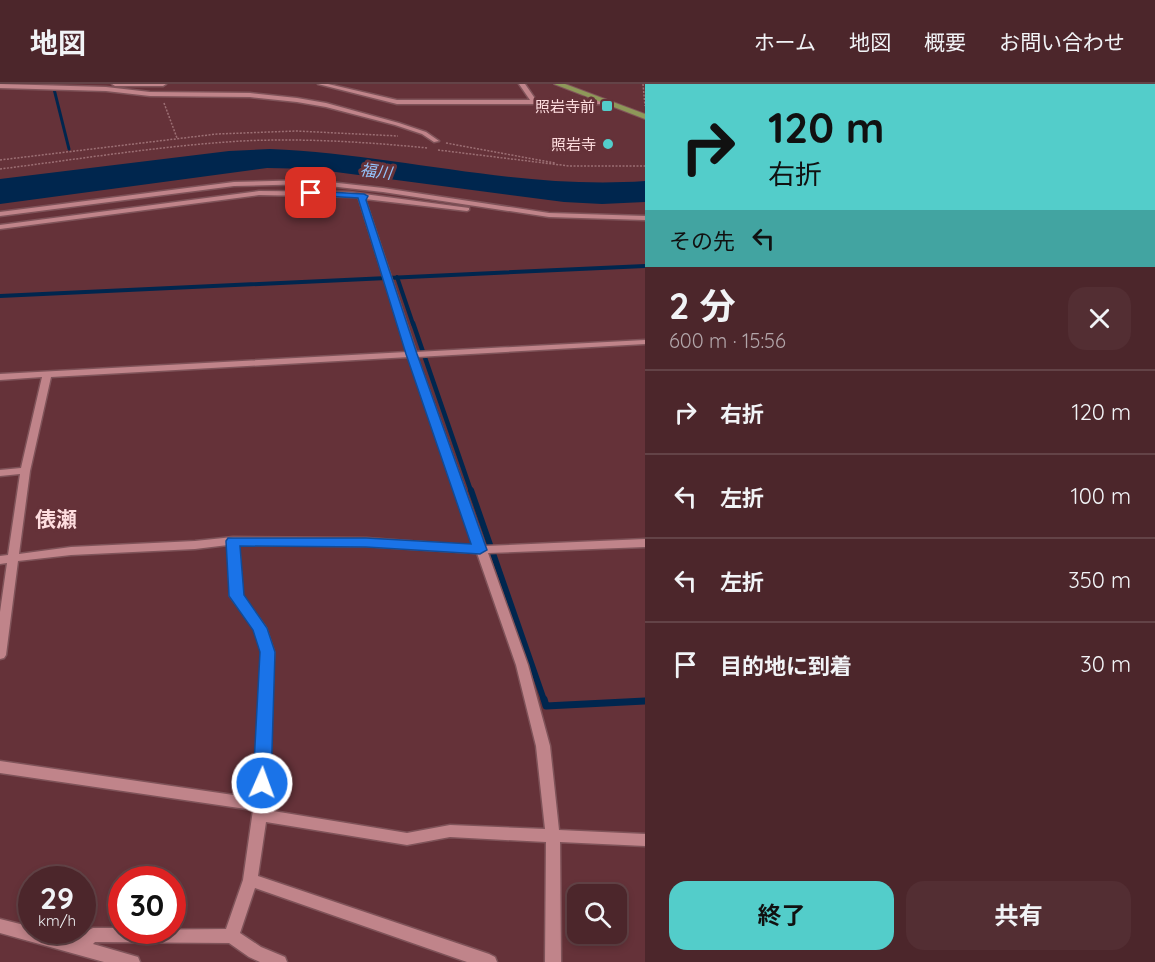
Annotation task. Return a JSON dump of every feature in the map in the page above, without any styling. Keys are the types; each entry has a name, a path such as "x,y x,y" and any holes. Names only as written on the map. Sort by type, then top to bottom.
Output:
{"main road":[{"path":"558,84 645,117"}],"street":[{"path":"79,87 96,84"},
{"path":"115,84 163,84"},
{"path":"321,84 349,87 397,102 605,102"},
{"path":"522,84 534,102"},
{"path":"0,86 79,87 161,94 250,95 313,102 424,133 436,141"},
{"path":"0,214 223,185 311,182 382,190 549,215"},
{"path":"0,227 245,194 294,193 364,196 479,211 645,219"},
{"path":"364,196 362,200 412,354 525,676 543,746 554,836 553,962"},
{"path":"0,377 645,342"},
{"path":"0,655 6,559 47,374"},
{"path":"0,473 25,471"},
{"path":"231,936 250,880 260,810 268,652 260,628 236,596 233,541"},
{"path":"6,559 71,550 195,545 233,541 366,542 480,550 645,543"},
{"path":"0,767 260,810 407,839 450,831 645,840"},
{"path":"250,880 489,962"},
{"path":"0,926 132,962"},
{"path":"73,947 93,935 231,936 255,952 279,962"}],"path":[{"path":"643,84 645,106"},
{"path":"161,94 177,138"},
{"path":"0,160 177,138 296,131 401,136"},
{"path":"0,170 211,143 292,140 401,145 569,166 645,166"},
{"path":"436,141 569,166"}],"water":[{"name":"福川","path":"270,149 364,157 550,181 645,181 645,202 602,204 564,202 313,169 267,168 0,204 0,179 229,151"}],"waterway":[{"path":"54,89 69,149"},
{"path":"397,278 645,266"},
{"path":"0,296 397,278"},
{"path":"397,278 413,324"},
{"path":"413,323 471,491"},
{"path":"471,490 544,700"},
{"path":"544,699 546,706 645,701"}],"place":[{"name":"照岩寺前","path":"607,106"},
{"name":"照岩寺","path":"608,144"}],"district":[{"name":"俵瀬","path":"56,519"}],"route":[{"path":"262,783 268,652 260,628 236,596 233,541 366,542 480,550 412,354 362,200 364,196 311,193"}]}
